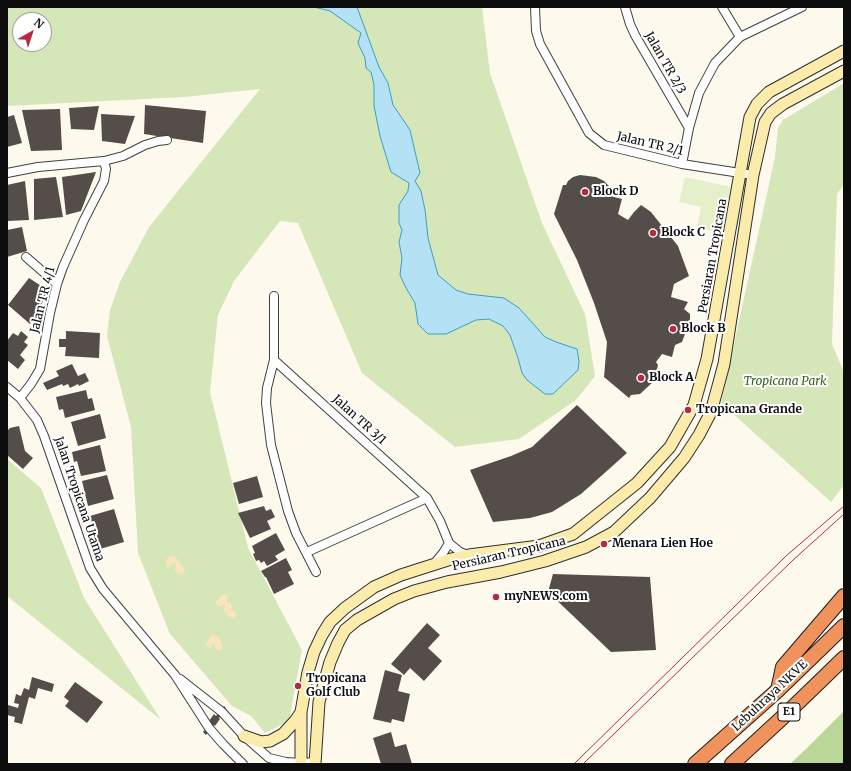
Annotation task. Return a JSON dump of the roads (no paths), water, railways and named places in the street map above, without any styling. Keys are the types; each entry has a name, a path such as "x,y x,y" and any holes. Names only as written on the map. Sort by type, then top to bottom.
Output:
{"highway":[{"path":"778,690 783,668 844,596"},
{"name":"Lebuhraya NKVE","path":"695,764 778,690 844,626"},
{"name":"Lebuhraya NKVE","path":"732,764 844,658"}],"main road":[{"name":"Persiaran Tropicana","path":"301,764 301,712 308,672 314,652 322,635 330,622 345,608 374,587 401,575 469,555 539,546 573,534 637,483 670,447 694,405 707,360 750,117 757,104 769,92 844,51"},
{"name":"Persiaran Tropicana","path":"315,763 319,702 330,662 345,630 357,620 394,599 414,592 447,582 501,572 545,561 586,547 614,532 650,498 684,458 699,435 711,412 724,364 753,175 765,122 771,113 783,104 844,71"},
{"path":"244,736 261,742 270,741 283,734 301,712"}],"street":[{"name":"Jalan TR 2/1","path":"535,7 536,31 540,44 589,133 604,145 682,164 753,175"},
{"name":"Jalan TR 2/3","path":"625,7 625,12 632,30 688,128"},
{"path":"722,7 740,37"},
{"path":"682,164 688,128 701,88 715,63 740,37 802,7"},
{"path":"7,173 38,167 104,161 123,156 145,144 167,140"},
{"name":"Jalan TR 4/1","path":"20,398 40,369 50,312 57,284 81,227 104,181 106,169 104,161"},
{"path":"26,257 57,284"},
{"path":"274,296 274,360 267,388 266,403 271,445 288,511 296,533 316,572"},
{"name":"Jalan TR 3/1","path":"274,360 427,498 440,521 449,543"},
{"name":"Jalan Tropicana Utama","path":"7,387 20,398 37,420 90,568 103,589 175,675 209,728 222,744 241,762 248,764"},
{"path":"306,552 427,498"},
{"path":"433,565 449,543 460,552 469,555"},
{"name":"Jalan Tropicana Utama","path":"175,675 222,712 244,736 269,758 301,764 315,763"}],"water":[{"path":"314,7 357,7 379,67 388,83 393,105 410,130 420,173 415,181 421,191 428,238 438,275 456,290 468,294 504,298 519,308 545,337 577,349 579,361 578,370 553,394 545,394 527,380 522,373 510,335 503,326 489,319 476,320 446,334 428,334 418,324 415,303 400,275 402,258 399,242 402,230 399,223 399,205 408,191 409,183 391,172 380,136 374,106 374,85 371,72 366,68 365,58 358,43 361,33 330,11"}],"tram line":[{"path":"574,764 786,556 844,506"},
{"path":"583,764 792,561 844,514"}],"place":[{"name":"Block D","path":"585,192"},
{"name":"Block C","path":"653,233"},
{"name":"Block B","path":"673,329"},
{"name":"Block A","path":"641,378"},
{"name":"Tropicana Grande","path":"688,410"},
{"name":"Menara Lien Hoe","path":"604,544"},
{"name":"myNEWS.com","path":"496,597"},
{"name":"Tropicana Golf Club","path":"298,686"}],"park label":[{"name":"Tropicana Park","path":"785,382"}]}
